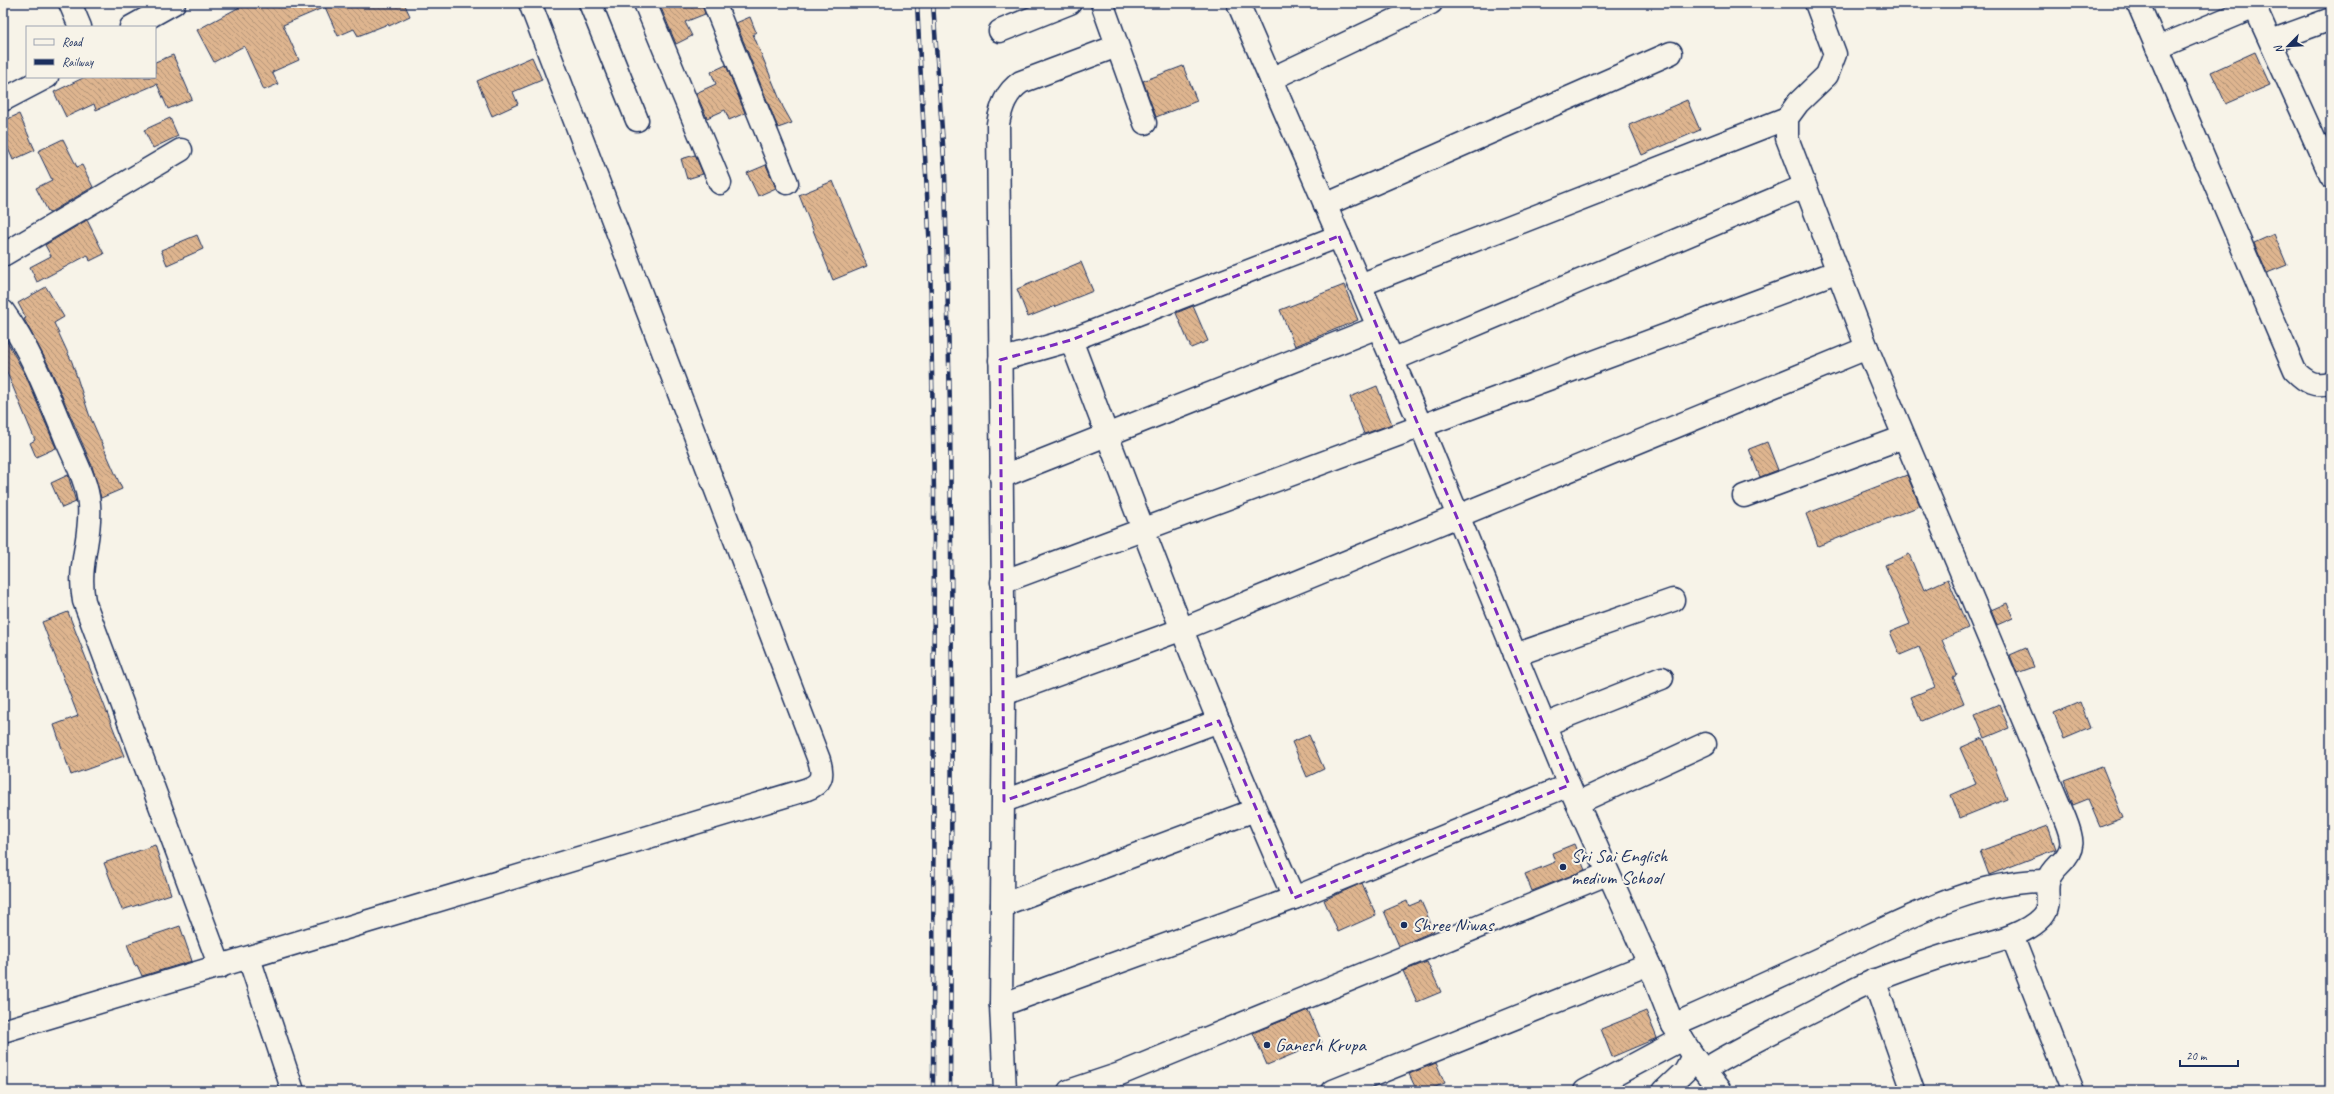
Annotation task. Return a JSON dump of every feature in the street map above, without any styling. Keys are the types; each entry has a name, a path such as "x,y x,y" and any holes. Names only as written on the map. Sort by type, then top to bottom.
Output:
{"street":[{"path":"70,3 80,26"},
{"path":"133,26 174,3"},
{"path":"3,1031 805,790 816,786 822,780 820,760 530,3"},
{"path":"590,3 637,120"},
{"path":"645,3 720,184"},
{"path":"714,3 787,183"},
{"path":"1000,31 1070,3"},
{"path":"1102,3 1145,123"},
{"path":"1238,3 1421,426 1607,874 1688,1048 1720,1091"},
{"path":"1271,79 1431,3"},
{"path":"1688,1048 1728,1056 1874,980 1956,952 2012,936 2042,917 2050,898 2048,881 2051,873 2067,858 2072,848 2071,834 1836,272 1788,138 1788,118 1798,103 1827,75 1835,54 1816,3"},
{"path":"2138,3 2296,371 2307,383 2325,384 2331,382"},
{"path":"2157,48 2254,5 2331,176"},
{"path":"2271,41 2331,19"},
{"path":"1005,1091 1001,1005 1004,694 998,124 1001,110 1013,87 1021,82 1117,46"},
{"path":"1325,205 1671,53"},
{"path":"3,100 46,78"},
{"path":"1360,284 1788,118"},
{"path":"3,255 181,150"},
{"path":"1392,360 1805,186"},
{"path":"1000,360 1071,340 1339,236"},
{"path":"1002,582 1836,272"},
{"path":"3,311 18,331 36,367 87,488 89,525 81,570 84,601 220,967"},
{"path":"1001,477 1378,327"},
{"path":"1071,340 1142,530 1255,810 1294,898"},
{"path":"1004,694 1183,630 1457,515 1867,348"},
{"path":"1744,496 1904,437"},
{"path":"1515,655 1673,600"},
{"path":"1544,725 1662,678"},
{"path":"1004,801 1219,721"},
{"path":"1001,1005 1294,898 1705,744"},
{"path":"1002,905 1255,810"},
{"path":"1069,1091 1120,1074 1607,874"},
{"path":"1585,1091 1688,1048 1949,901 2001,885 2025,881 2048,881"},
{"path":"2012,936 2073,1091"},
{"path":"249,958 293,1091"},
{"path":"1333,1091 1648,964"},
{"path":"1874,980 1913,1091"},
{"path":"1664,1091 1685,1071 1688,1048"}],"highlighted area":[{"path":"1339,236 1569,785 1294,898 1219,721 1004,801 1000,360 1071,340"}],"building":[{"path":"247,3 404,3 410,16 389,26 388,24 358,36 354,29 338,36 325,7 283,25 299,60 272,72 278,84 264,90 244,46 214,62 197,30"},
{"path":"659,3 702,3 705,14 685,22 692,36 676,44"},
{"path":"750,17 756,32 753,34 783,107 792,123 778,128 736,23"},
{"path":"2255,52 2270,85 2226,104 2211,72"},
{"path":"173,55 192,99 168,109 157,84 96,110 94,104 66,117 54,92 83,78 156,78 156,62"},
{"path":"532,57 542,80 513,92 518,104 492,116 477,81"},
{"path":"726,65 745,113 729,120 725,110 707,118 696,93 716,84 711,72"},
{"path":"1183,66 1197,101 1156,117 1143,81"},
{"path":"1687,100 1700,130 1642,155 1629,125"},
{"path":"19,114 35,150 13,160 3,137 3,121"},
{"path":"170,118 178,136 153,148 144,130"},
{"path":"63,139 77,167 82,165 93,187 49,213 36,188 52,180 38,151"},
{"path":"695,155 703,174 687,179 681,159"},
{"path":"766,165 776,188 758,196 747,173"},
{"path":"833,181 867,266 833,280 799,195"},
{"path":"87,220 104,254 90,261 88,255 37,282 30,267 51,256 45,245"},
{"path":"2274,234 2287,265 2267,273 2254,243"},
{"path":"197,235 203,249 167,265 161,250"},
{"path":"1081,262 1093,291 1028,317 1017,289"},
{"path":"1344,285 1358,320 1295,346 1280,310"},
{"path":"46,287 64,317 54,323 72,362 89,414 122,489 101,498 92,466 50,368 24,319 26,318 18,303"},
{"path":"1193,306 1208,341 1191,348 1176,313"},
{"path":"3,334 27,378 56,448 36,457 30,443 35,440 3,363"},
{"path":"1377,386 1392,424 1364,434 1350,397"},
{"path":"1767,442 1778,470 1760,477 1749,449"},
{"path":"68,475 76,502 62,508 51,483"},
{"path":"1907,475 1920,506 1818,546 1806,514"},
{"path":"1909,554 1924,590 1948,579 1968,628 1942,640 1957,675 1953,677 1964,703 1921,721 1911,697 1935,687 1919,647 1900,655 1890,632 1910,624 1885,565"},
{"path":"2007,603 2013,618 1997,625 1991,610"},
{"path":"68,612 124,756 71,775 54,725 78,716 42,622"},
{"path":"2026,648 2034,667 2017,673 2010,655"},
{"path":"2080,702 2090,728 2064,739 2054,713"},
{"path":"1999,704 2009,728 1985,738 1975,714"},
{"path":"1309,735 1324,769 1307,777 1292,742"},
{"path":"1983,738 2007,799 1960,818 1951,795 1976,784 1960,748"},
{"path":"2102,766 2123,818 2100,827 2088,799 2073,805 2064,780"},
{"path":"2048,826 2056,849 1989,875 1980,851"},
{"name":"Sri Sai English medium School","path":"1574,844 1585,870 1532,891 1525,874 1555,862 1552,853"},
{"path":"155,845 171,894 122,910 104,863"},
{"path":"1362,883 1376,915 1338,932 1324,900"},
{"name":"Shree Niwas","path":"1407,901 1409,906 1421,901 1434,931 1399,946 1384,911"},
{"path":"180,926 192,961 142,976 137,965 135,966 127,944"},
{"path":"1427,962 1441,992 1417,1002 1403,971"},
{"path":"1308,1010 1322,1042 1267,1065 1253,1033"},
{"path":"1646,1011 1657,1038 1612,1057 1601,1029"},
{"path":"1436,1063 1445,1083 1426,1091 1417,1091 1409,1074"}],"railway":[{"path":"917,3 930,251 934,492 933,1091"},
{"path":"933,3 945,173 950,409 952,688 950,1091"}],"place":[{"name":"Sri Sai English medium School","path":"1563,867"},
{"name":"Shree Niwas","path":"1404,925"},
{"name":"Ganesh Krupa","path":"1267,1045"}]}
